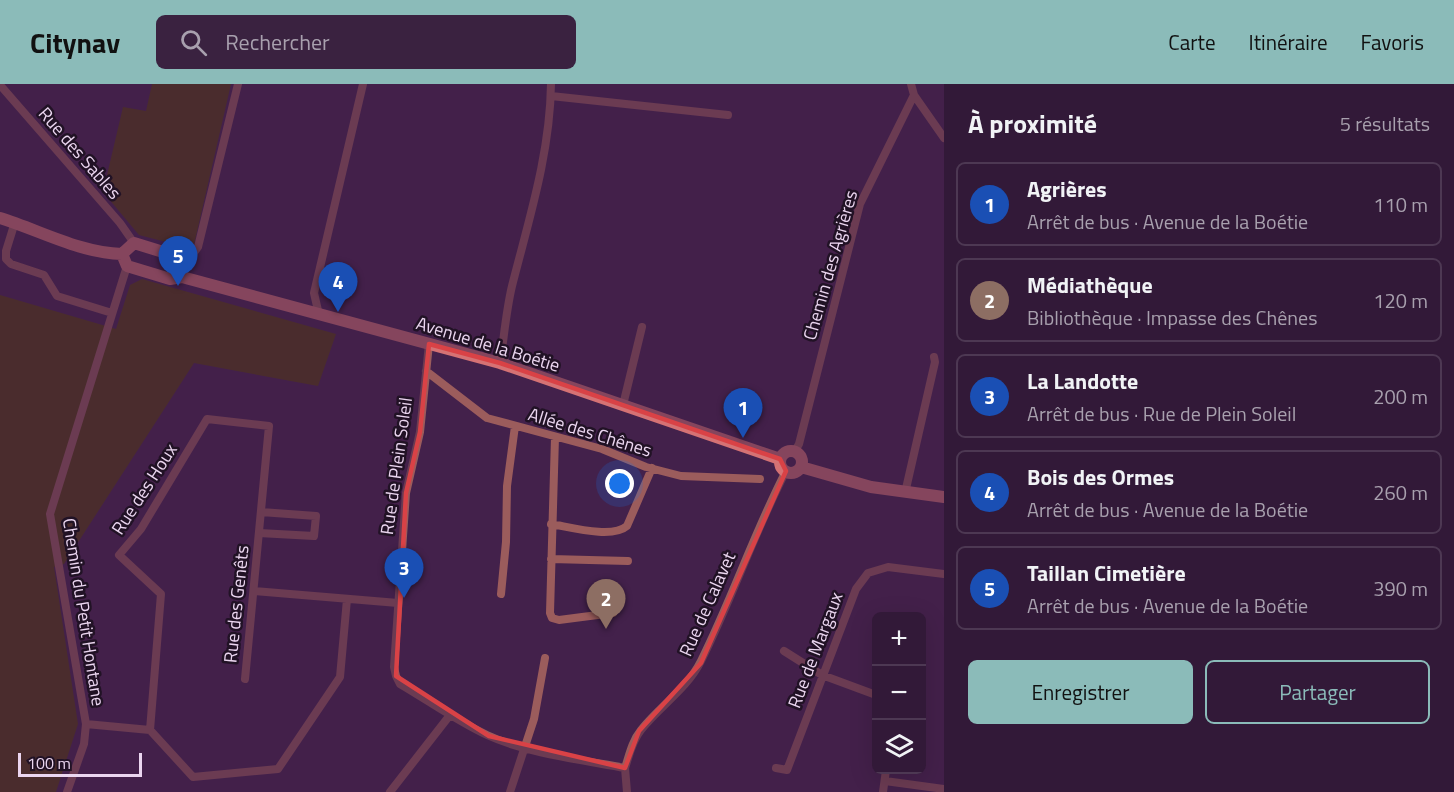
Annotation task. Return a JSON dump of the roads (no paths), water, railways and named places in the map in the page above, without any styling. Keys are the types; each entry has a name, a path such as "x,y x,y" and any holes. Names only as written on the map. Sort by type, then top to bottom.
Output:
{"main road":[{"path":"0,218 75,244 117,254 127,266 170,279 183,272 181,260 176,256 134,243 117,254"},
{"name":"Avenue de la Boétie","path":"183,272 319,315 500,363 780,459"},
{"path":"787,451 795,451 802,457 801,467 793,473 781,466 780,459 787,451"},
{"path":"801,467 871,487 944,497"}],"street":[{"path":"183,272 198,247 238,84"},
{"path":"319,315 314,292 363,84"},
{"path":"500,363 512,288 546,154 551,84"},
{"path":"911,84 914,95 944,138"},
{"name":"Rue des Sables","path":"0,85 120,223 134,243"},
{"name":"Chemin des Agrières","path":"795,451 799,444 860,204 914,95"},
{"path":"551,96 728,115"},
{"path":"15,222 6,251 6,259 11,264 44,275 51,290 57,296 112,313"},
{"name":"Chemin du Petit Hontane","path":"67,792 84,744 86,724 50,514 127,266"},
{"path":"623,405 642,327"},
{"name":"Rue de Plein Soleil","path":"429,345 420,432 406,493 394,668 396,676 400,684 489,736 526,748 625,768"},
{"path":"905,493 935,362 934,357"},
{"name":"Allée des Chênes","path":"426,371 487,418 602,449 681,477 760,479"},
{"name":"Rue des Houx","path":"150,730 161,594 119,555 141,529 207,419 269,426"},
{"name":"Rue des Genêts","path":"244,679 269,426"},
{"path":"501,594 506,542 507,486 515,426"},
{"path":"555,437 550,614 552,618 560,620 613,613"},
{"path":"551,524 603,532 622,530 627,526 652,468"},
{"name":"Rue de Calavet","path":"625,768 639,731 685,685 700,663 786,471"},
{"name":"Rue des Genêts","path":"259,533 314,536 316,516 261,512"},
{"path":"551,559 628,561"},
{"name":"Rue de Margaux","path":"776,768 788,770 856,590 868,573 888,567 944,574"},
{"path":"254,591 398,603"},
{"path":"86,724 150,730 193,777 278,769 340,677 347,599"},
{"path":"784,651 822,675 872,694"},
{"path":"510,792 526,748 542,687 545,658"},
{"path":"390,792 450,715"},
{"path":"625,768 627,792"},
{"path":"883,792 886,774"},
{"path":"885,782 944,789"}],"place":[{"name":"Taillan Cimetière","path":"178,286"},
{"name":"Bois des Ormes","path":"338,312"},
{"name":"Agrières","path":"743,438"},
{"name":"La Landotte","path":"404,598"},
{"name":"Médiathèque","path":"606,629"}]}
